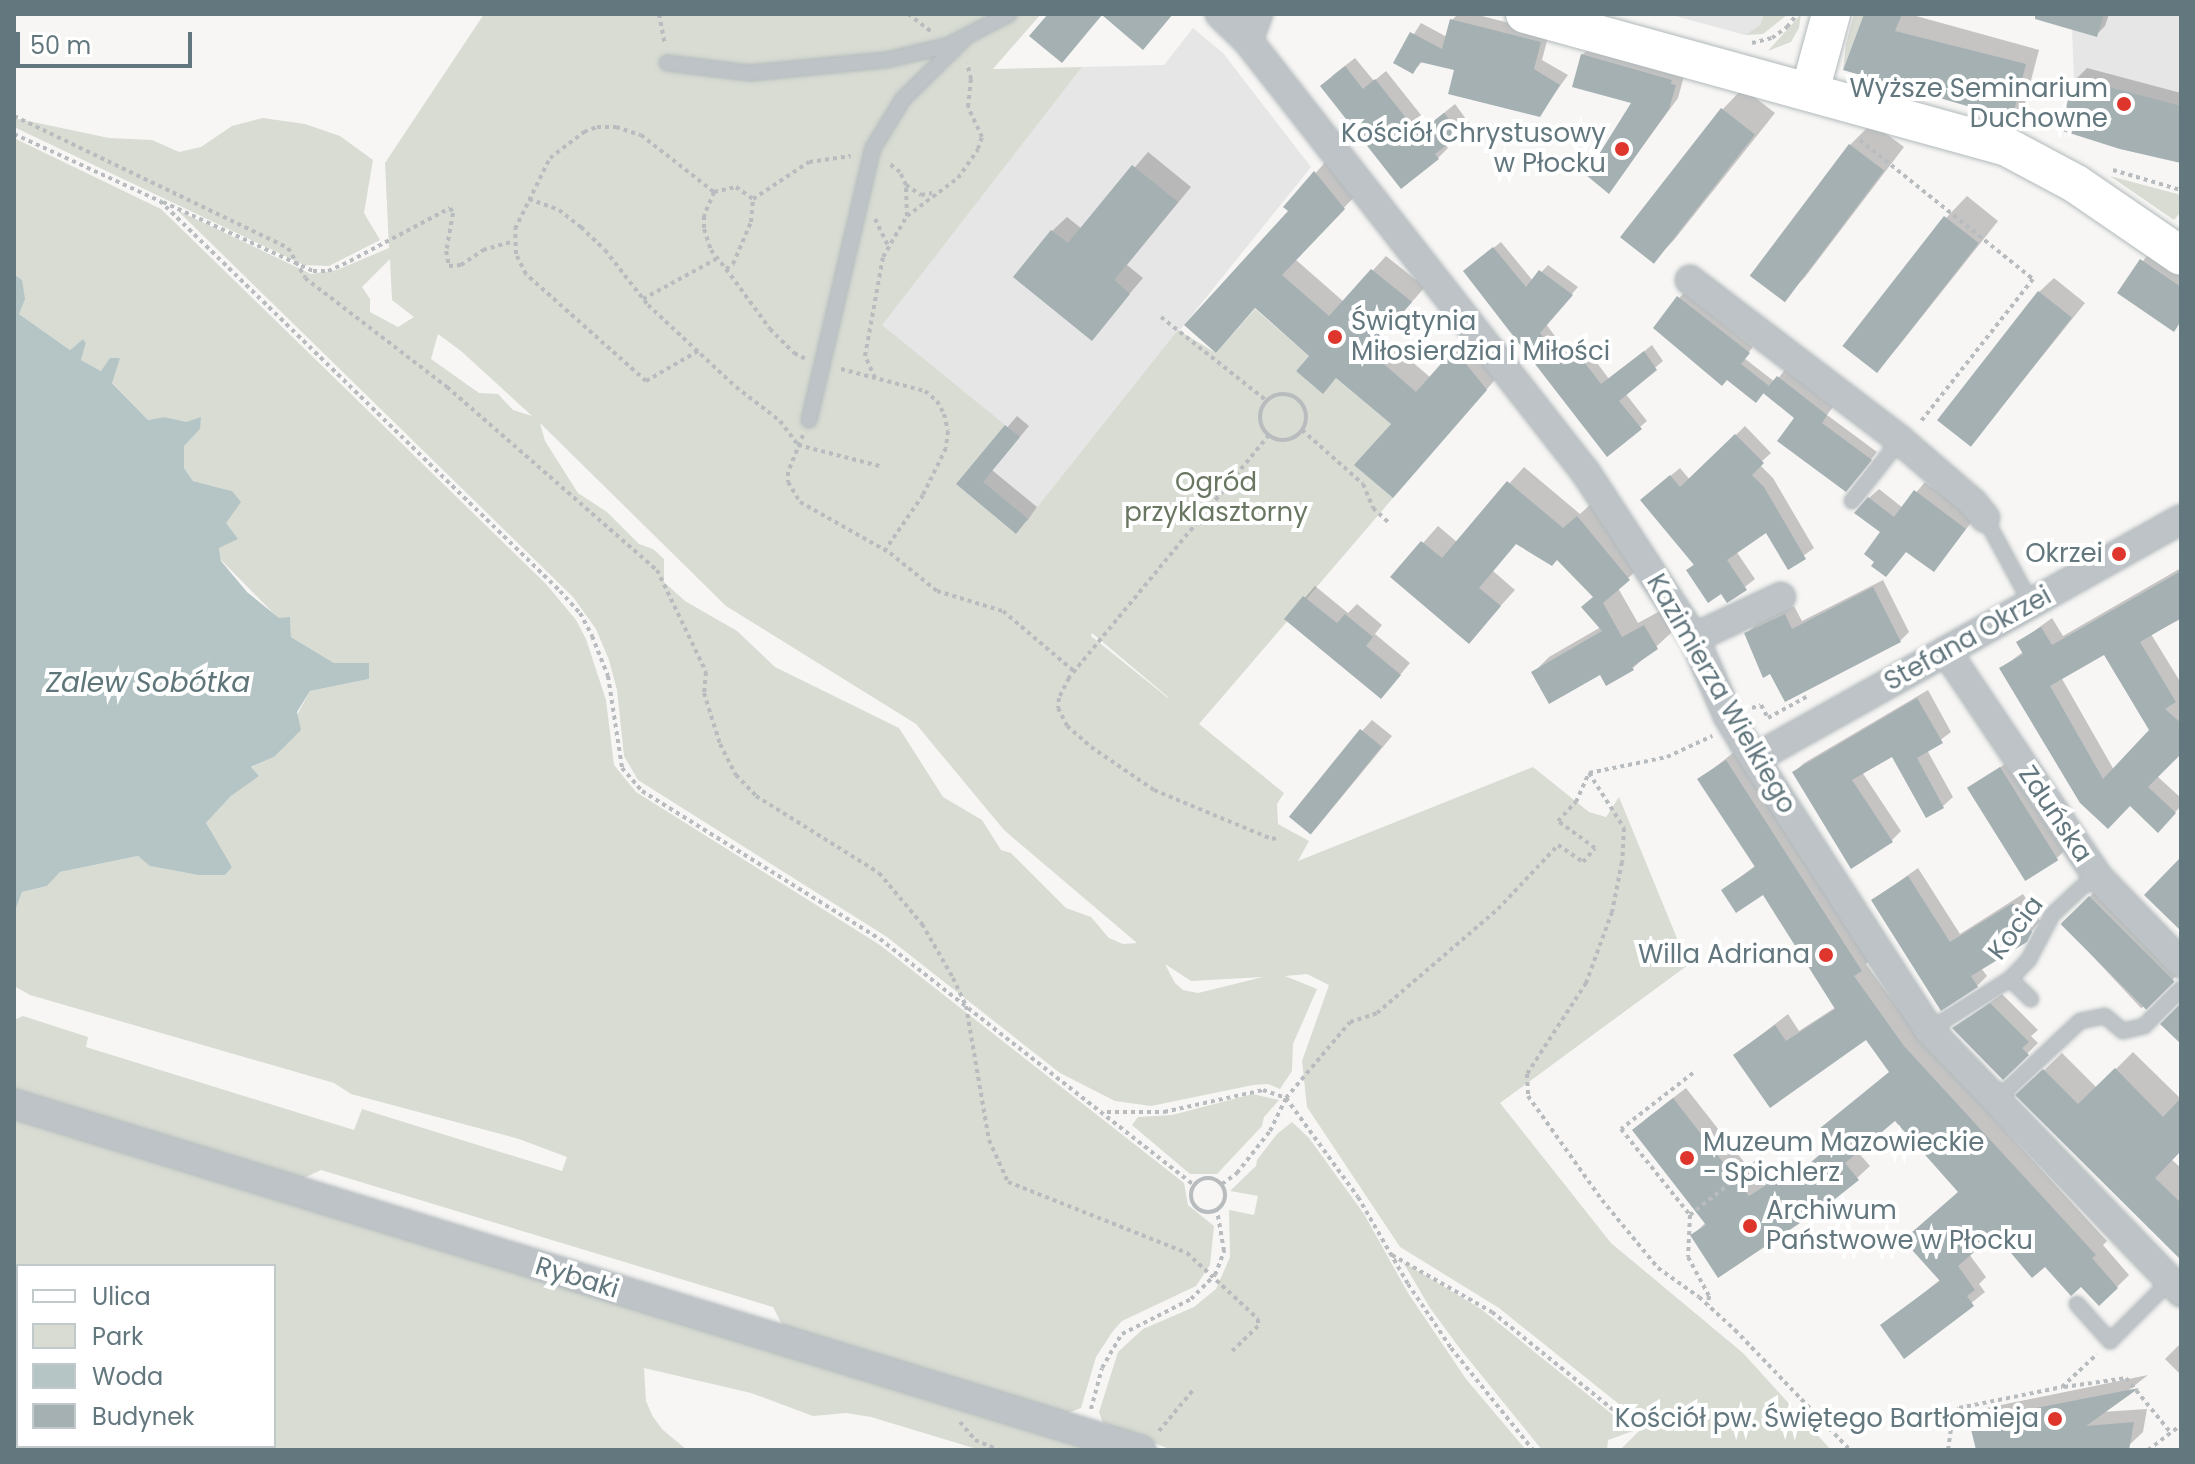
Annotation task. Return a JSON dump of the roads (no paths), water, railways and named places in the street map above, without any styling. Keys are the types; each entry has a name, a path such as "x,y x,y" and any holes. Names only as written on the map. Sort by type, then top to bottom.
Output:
{"street":[{"name":"Kazimierza Wielkiego","path":"1220,14 1248,41 1586,473 1694,638 1728,716 1754,759 1929,1030 2176,1286"},
{"path":"1248,41 1258,14"},
{"path":"1525,14 2007,147 2076,184 2181,256"},
{"path":"1810,91 1831,14"},
{"path":"1690,280 1902,441 1973,503 1985,518"},
{"name":"Stefana Okrzei","path":"1754,759 2181,519"},
{"path":"1694,638 1781,597"},
{"name":"Zduńska","path":"1946,651 2096,874 2181,963"},
{"name":"Rybaki","path":"14,1104 1084,1432 1146,1445"}],"lane":[{"path":"809,420 869,158 903,99 958,44 1009,14"},
{"path":"667,63 728,73 791,72 886,60 958,44"},
{"path":"1852,501 1902,441"},
{"path":"1985,518 2031,603"},
{"name":"Kocia","path":"1929,1030 2010,979 2029,959 2052,915 2096,874"},
{"path":"2010,979 2031,999"},
{"path":"1996,1100 2080,1021 2105,1016 2123,1031 2144,1026 2181,989"},
{"path":"2077,1304 2110,1341 2176,1286"}],"water":[{"name":"Zalew Sobótka","path":"14,274 22,280 25,299 19,314 70,350 83,339 86,343 81,360 101,371 110,358 120,358 112,383 148,420 164,417 186,422 201,417 200,429 184,446 184,468 193,481 232,491 241,502 226,523 238,539 219,548 221,561 247,592 279,618 290,617 291,637 334,663 369,663 369,679 310,691 297,712 301,730 274,757 251,767 259,776 231,796 206,823 232,867 225,875 198,875 150,866 138,856 60,872 47,886 22,892 14,914"}],"place":[{"name":"Wyższe Seminarium Duchowne","path":"2124,104"},
{"name":"Kościół Chrystusowy w Płocku","path":"1622,149"},
{"name":"Świątynia Miłosierdzia i Miłości","path":"1335,337"},
{"name":"Okrzei","path":"2119,554"},
{"name":"Willa Adriana","path":"1826,955"},
{"name":"Muzeum Mazowieckie - Spichlerz","path":"1687,1158"},
{"name":"Archiwum Państwowe w Płocku","path":"1750,1226"},
{"name":"Kościół pw. Świętego Bartłomieja","path":"2055,1419"}],"park label":[{"name":"Ogród przyklasztorny","path":"1216,498"}]}
